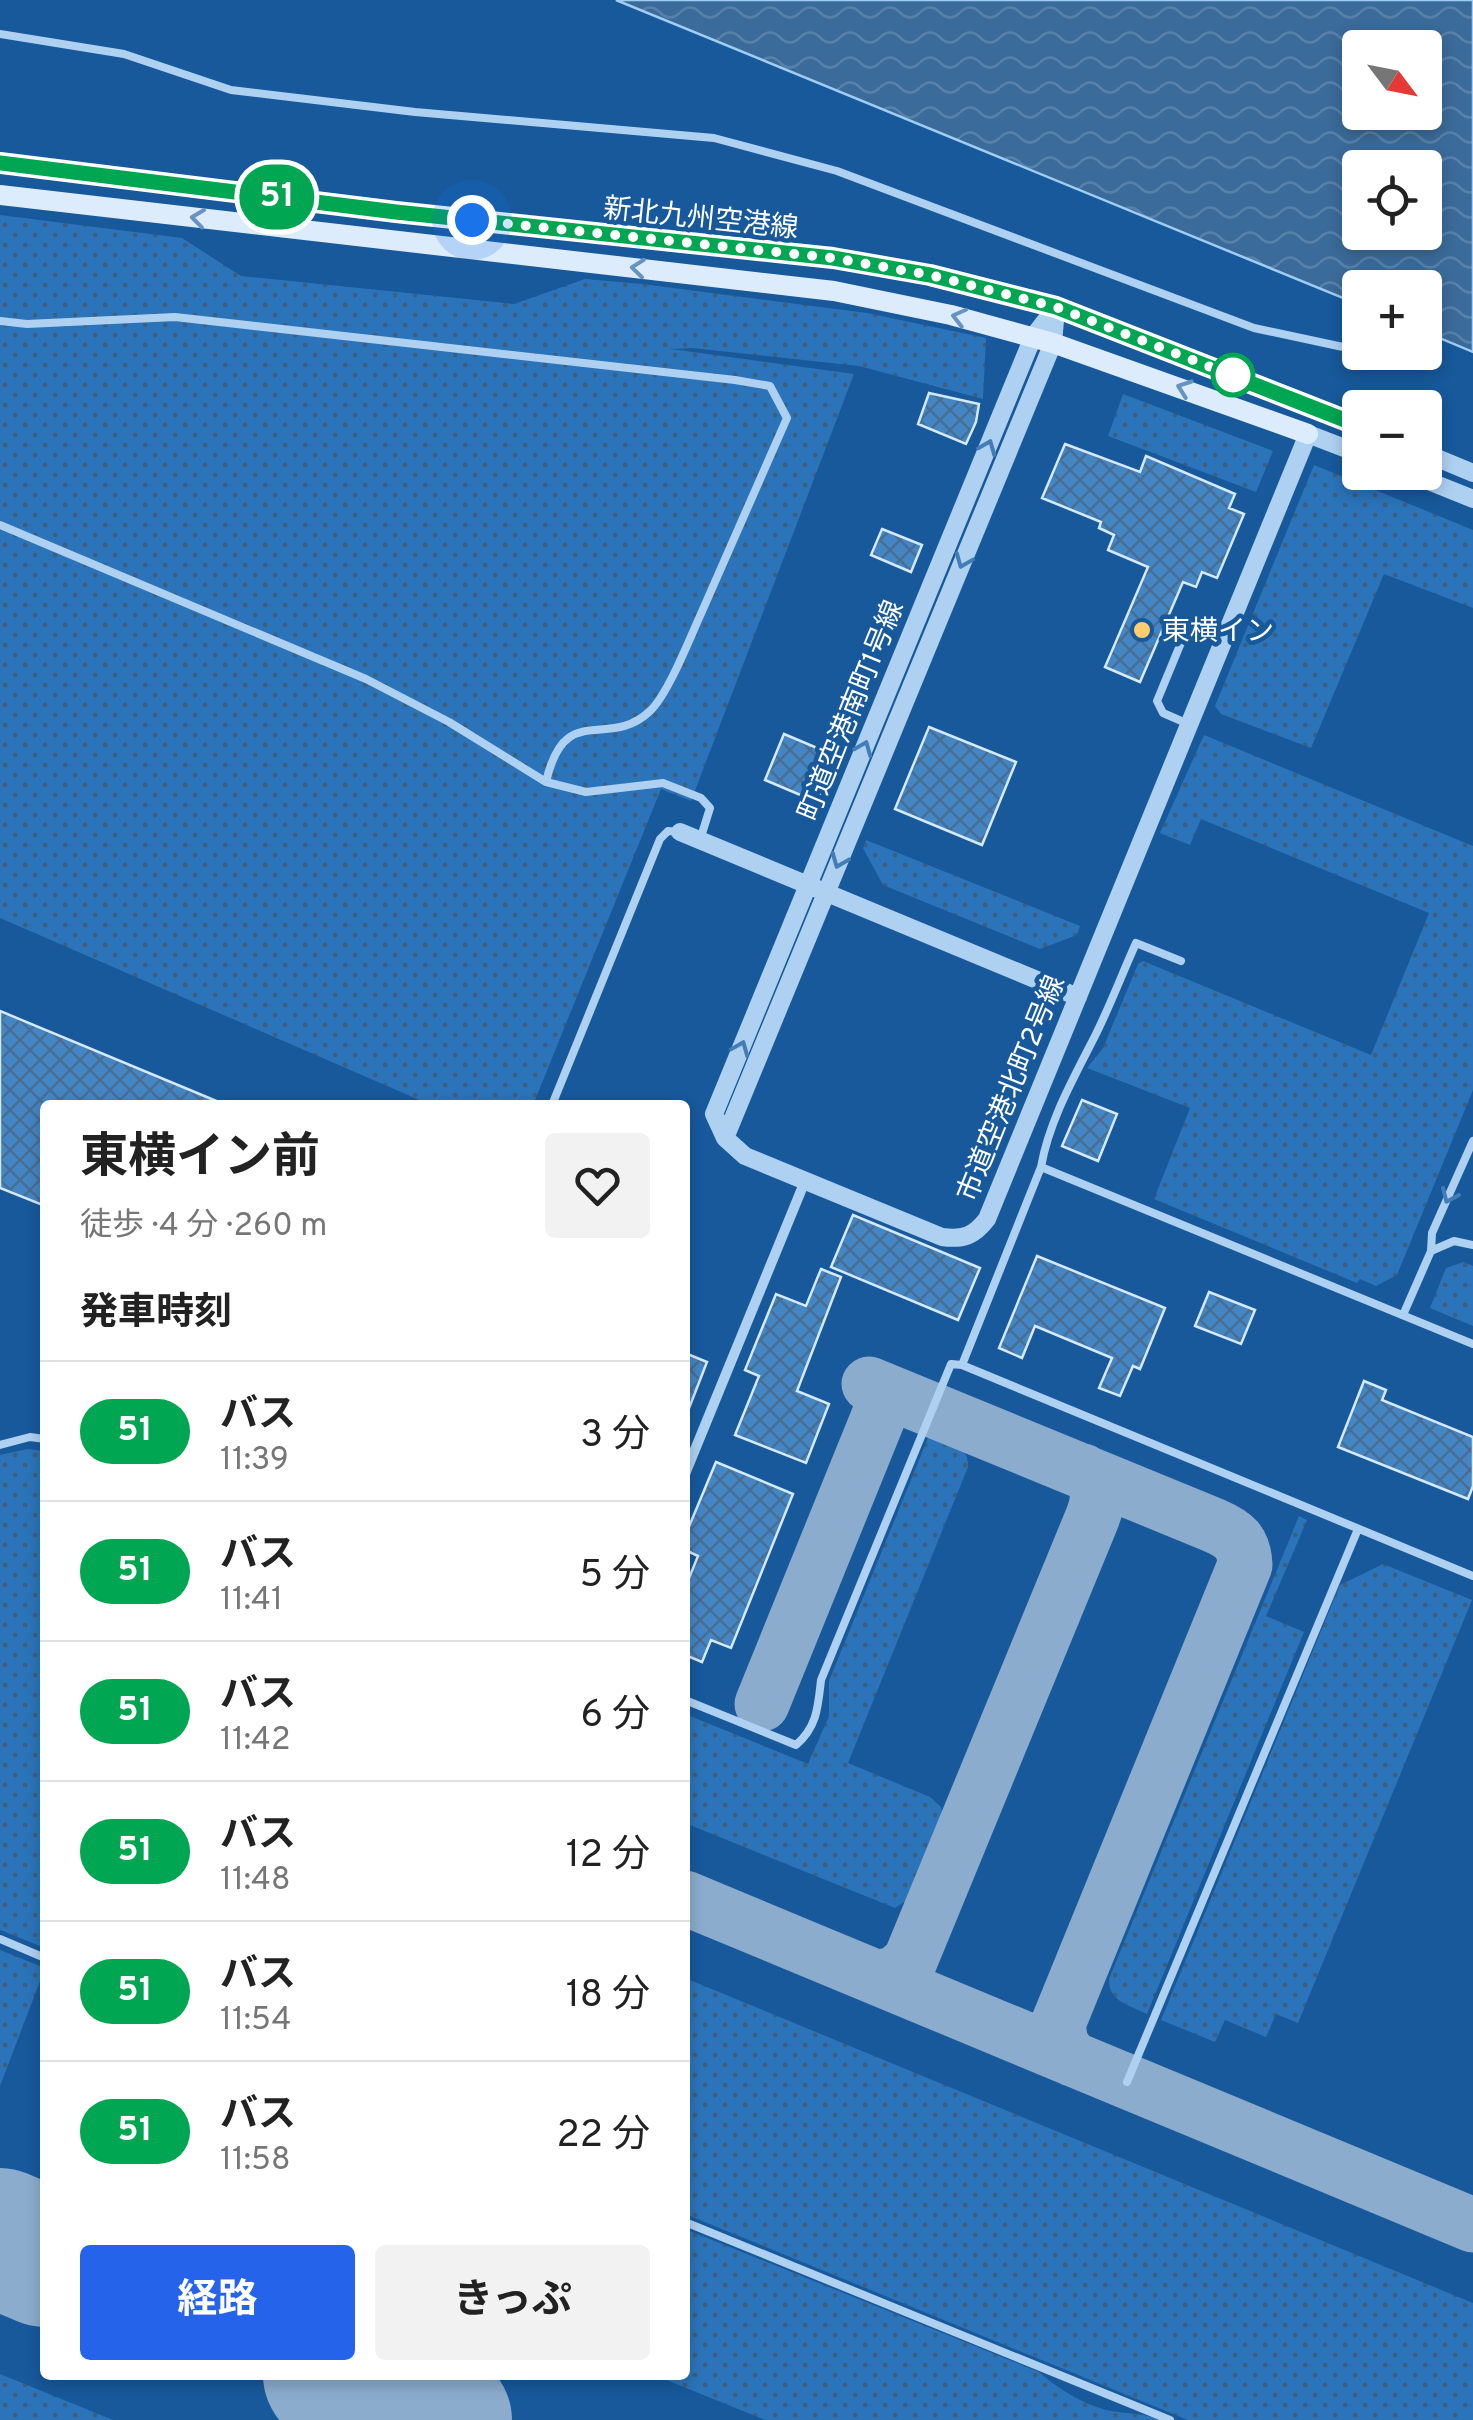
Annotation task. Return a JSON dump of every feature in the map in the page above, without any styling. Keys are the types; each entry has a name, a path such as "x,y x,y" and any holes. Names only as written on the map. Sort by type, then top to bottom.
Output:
{"main road":[{"name":"新北九州空港線","path":"0,163 396,212 833,258 930,275 1056,307 1318,409"},
{"name":"新北九州空港線","path":"0,195 834,291 950,315 1043,340 1308,434"}],"street":[{"path":"726,1138 1056,307"},
{"name":"町道空港南町1号線","path":"726,1138 714,1114 807,885 1043,340"},
{"path":"1318,409 1342,419"},
{"path":"1308,434 1342,447"},
{"name":"市道空港北町2号線","path":"726,1138 745,1156 942,1237 956,1239 978,1230 987,1219 1308,434"},
{"path":"1442,460 1473,472"},
{"path":"1442,487 1473,499"},
{"path":"680,832 1078,998"},
{"path":"690,1462 805,1181"}],"lane":[{"path":"0,34 124,54 232,90 415,112 714,138 837,170 1254,328 1342,347"},
{"path":"0,321 27,324 175,317 770,386 786,418 682,654 652,710 622,726 570,736 552,756 546,782"},
{"path":"0,525 366,679 449,722 546,782 586,792 663,783 700,798 710,808 700,840"},
{"path":"1190,725 1162,714 1157,700 1183,638 1198,624 1227,636"},
{"path":"554,1100 660,839 668,831 680,832"},
{"path":"962,1365 1042,1166 1044,1148 1078,1064 1095,1036 1136,943 1182,961"},
{"path":"1403,1315 1431,1252 1432,1233 1473,1141"},
{"path":"1042,1166 1473,1344"},
{"path":"1431,1252 1454,1241 1473,1245"},
{"path":"690,1702 796,1745 810,1734 821,1680 950,1364 962,1365 1473,1576"},
{"path":"0,1445 40,1439"},
{"path":"1127,2082 1358,1530"},
{"path":"0,1939 40,1956"},
{"path":"690,2224 1170,2420"}],"shaded area":[{"path":"0,215 182,238 241,276 514,304 585,279 867,313 986,338 983,399 859,366 671,349 854,374 691,801 661,789 535,1100 419,1100 0,918"},
{"path":"1123,394 1273,451 1256,492 1108,436"},
{"path":"1314,465 1342,476 1342,490 1375,490 1473,530 1473,608 1384,574 1311,748 1221,714 1215,706"},
{"path":"1204,735 1473,846 1473,1090 1397,1275 1376,1286 1360,1279 1357,1283 1154,1199 1190,1108 1087,1068 1103,1048 1138,964 1143,961 1371,1055 1429,913 1201,819 1190,845 1160,833"},
{"path":"866,840 1080,926 1077,935 1040,949 883,885 863,848"},
{"path":"1464,1262 1473,1266 1473,1326 1430,1308 1446,1268"},
{"path":"930,1433 950,1441 965,1453 968,1467 848,1763 930,1797 941,1807 943,1822 910,1898 895,1908 690,1825 690,1716 808,1764 829,1716 829,1681"},
{"path":"40,1450 40,1946 0,1930 0,1455"},
{"path":"1299,1516 1307,1520 1266,1616 1304,1632 1147,2014 1116,1997 1109,1979"},
{"path":"1383,1564 1472,1600 1298,2023 1276,2014 1266,2037 1225,2020 1215,2042 1161,2020 1340,1585"},
{"path":"0,1950 40,1966 40,1981 0,2086"},
{"path":"690,1980 1473,2303 1473,2420 1188,2420 690,2216"},
{"path":"690,2231 1039,2372 1092,2405 1160,2420 765,2420 666,2380 690,2380"},
{"path":"0,2374 113,2420 0,2420"}],"water":[{"path":"616,0 1473,0 1473,352 1442,339 1442,270 1342,270 1342,298"}],"building":[{"path":"929,393 979,404 966,444 918,424"},
{"path":"1065,444 1140,472 1146,456 1235,494 1229,508 1244,514 1217,578 1202,572 1196,587 1183,582 1140,682 1105,667 1148,567 1108,550 1114,535 1099,528 1101,522 1042,498"},
{"path":"882,529 922,545 911,572 871,555"},
{"path":"929,727 1016,762 982,845 895,809"},
{"path":"784,734 836,756 817,802 765,780"},
{"path":"0,1011 214,1100 40,1100 40,1204 0,1188"},
{"path":"1082,1100 1117,1114 1098,1161 1062,1146"},
{"path":"853,1215 980,1268 958,1320 831,1267"},
{"path":"1037,1256 1165,1308 1140,1369 1133,1366 1120,1396 1099,1388 1112,1358 1035,1326 1022,1358 999,1348"},
{"path":"821,1269 841,1277 797,1391 829,1404 806,1463 735,1435 759,1376 745,1370 776,1294 806,1306"},
{"path":"1209,1292 1255,1310 1241,1344 1195,1326"},
{"path":"690,1355 707,1362 690,1406"},
{"path":"1364,1381 1386,1390 1382,1400 1473,1437 1473,1486 1468,1499 1338,1447"},
{"path":"716,1462 793,1494 731,1648 711,1640 702,1662 690,1657 690,1576 698,1556 690,1552 690,1524"}],"taxiway":[{"path":"869,1384 1213,1525 1232,1535 1243,1550 1245,1565 1058,2024 1061,2044 1072,2059"},
{"path":"762,1704 880,1413 886,1405 903,1398"},
{"path":"879,1977 895,1974 910,1961 1091,1521 1097,1494 1083,1471"},
{"path":"690,1900 1473,2225"}],"runway":[{"path":"0,2238 40,2255"},
{"path":"345,2380 442,2420"}],"bus line":[{"name":"51","path":"0,163 396,212 833,258 930,275 1056,307 1342,419"}],"place":[{"name":"東横イン","path":"1142,630"}],"route":[{"path":"472,220 833,258 930,275 1056,307 1249,382 1233,375"}]}
